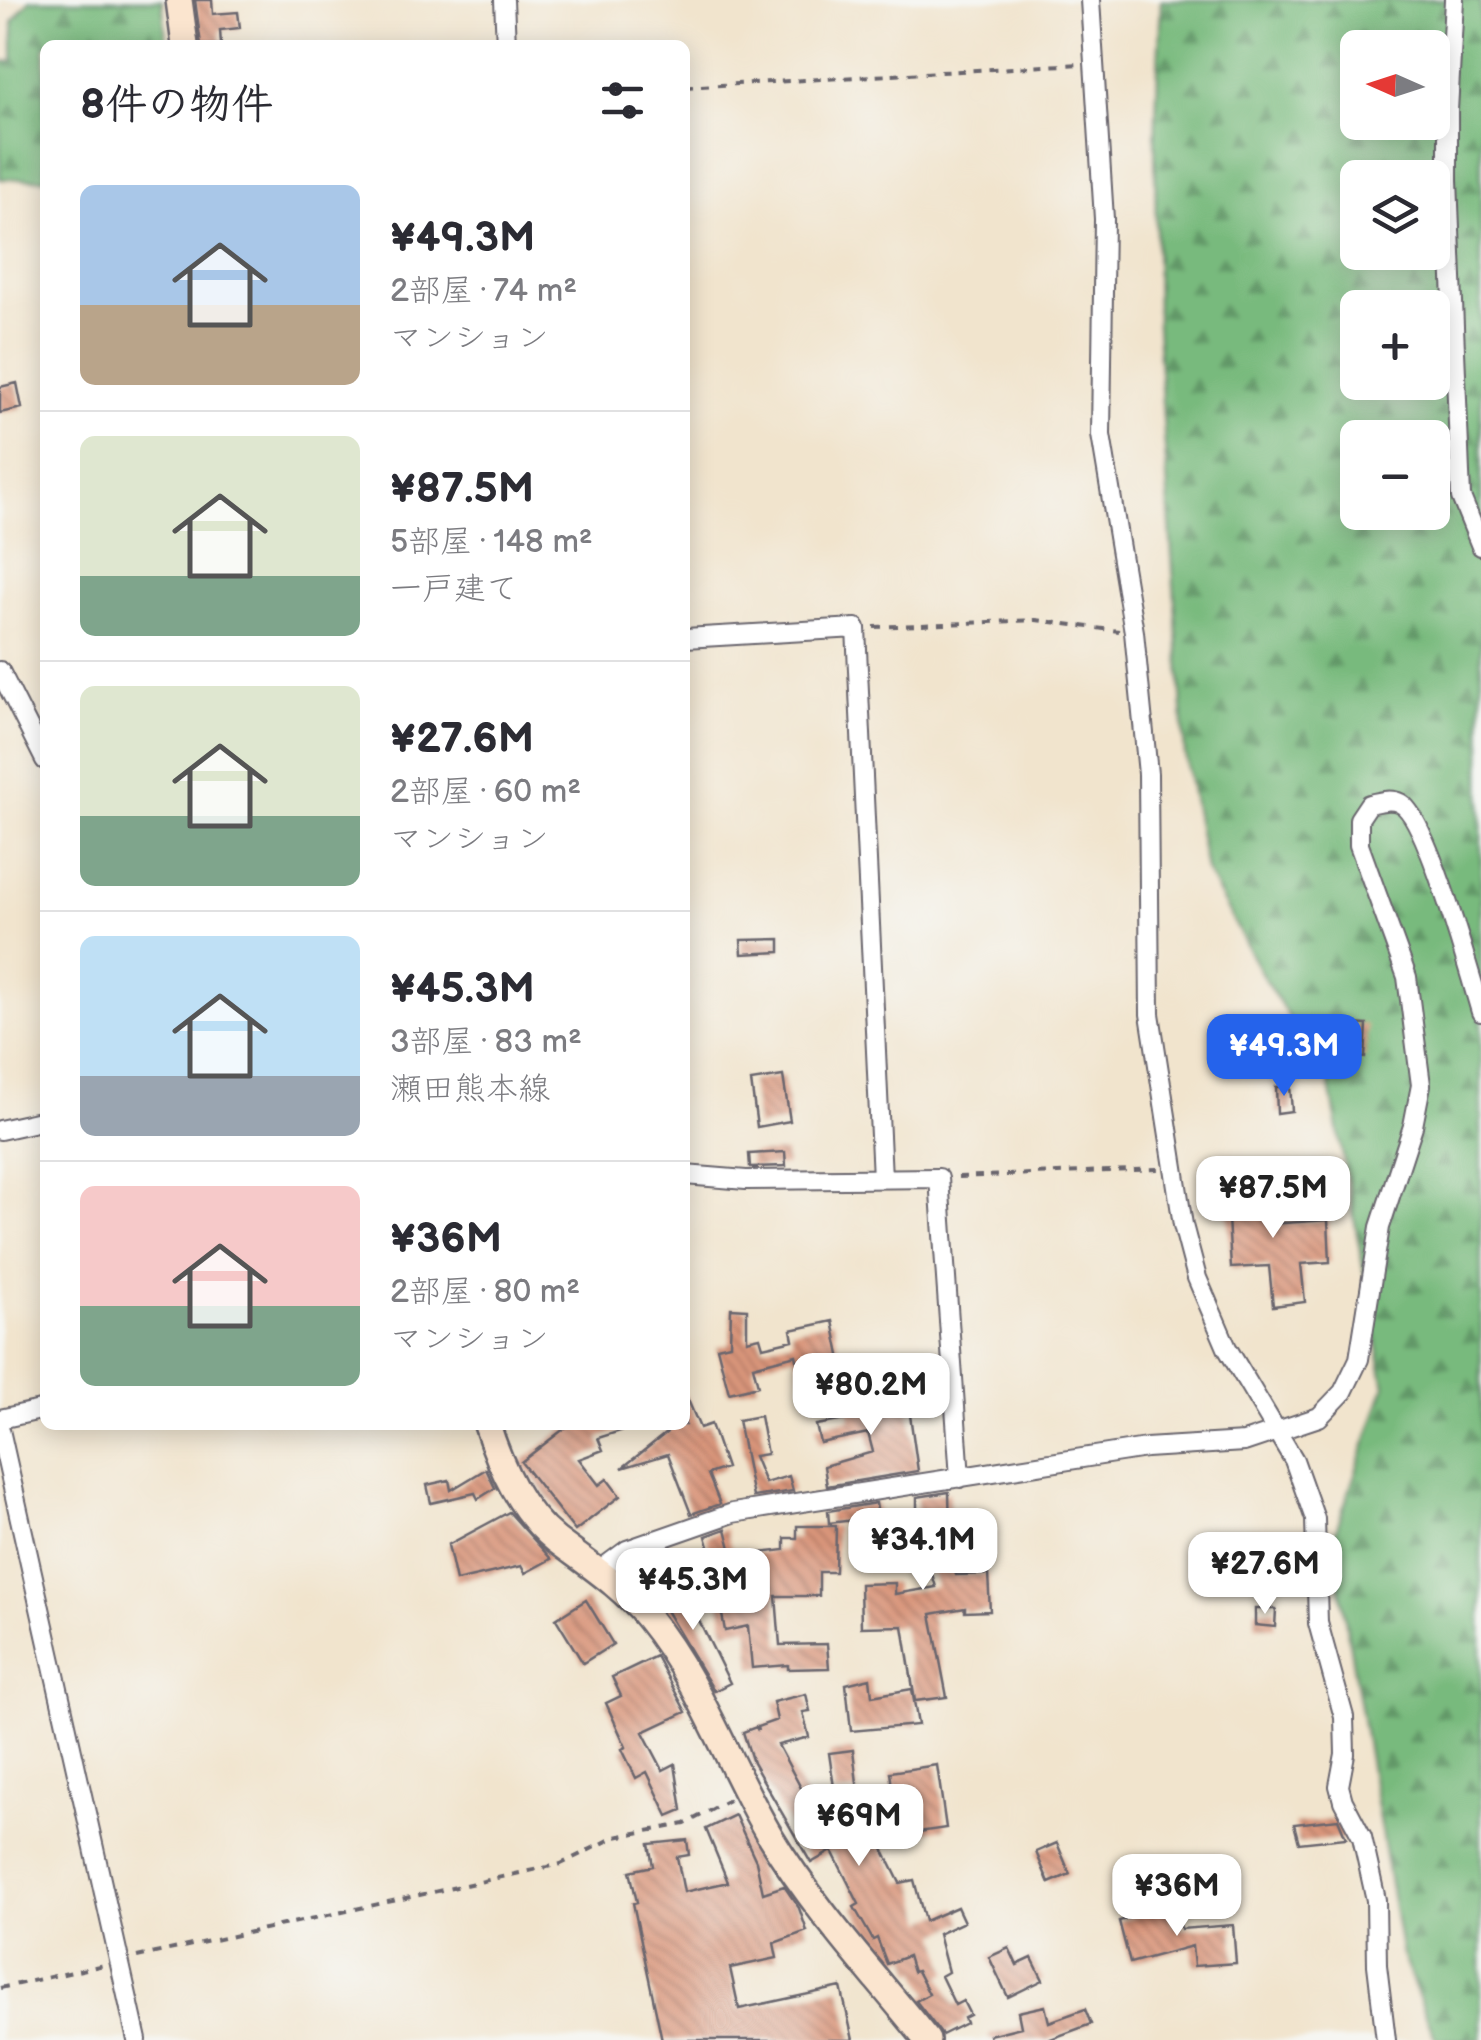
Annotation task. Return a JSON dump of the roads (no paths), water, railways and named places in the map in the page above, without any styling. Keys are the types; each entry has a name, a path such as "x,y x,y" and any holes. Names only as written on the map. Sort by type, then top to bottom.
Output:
{"main road":[{"path":"179,0 183,40"},
{"path":"490,1430 510,1484 534,1518 600,1570 647,1617 673,1653 787,1863 927,2040"}],"street":[{"path":"504,0 506,40"},
{"path":"1090,0 1104,220 1101,435 1134,632 1148,774 1150,1014 1173,1168 1197,1278 1227,1348 1294,1460 1315,1519 1318,1623 1344,1718 1345,1754 1339,1786 1362,1837 1376,1900 1377,1966 1386,2040"},
{"path":"1454,0 1448,180 1461,496 1481,546"},
{"path":"690,638 856,628 882,1178"},
{"path":"0,671 40,745"},
{"path":"600,1570 628,1550 734,1513 1146,1448 1244,1442 1318,1417 1343,1392 1358,1359 1380,1226 1413,1126 1420,1085 1407,978 1359,845 1359,820 1369,804 1384,800 1400,803 1414,820 1455,925 1481,1012"},
{"path":"0,1130 40,1121"},
{"path":"690,1175 746,1180 939,1178 960,1478"},
{"path":"0,1419 40,1410"},
{"path":"0,1430 136,2040"}]}
